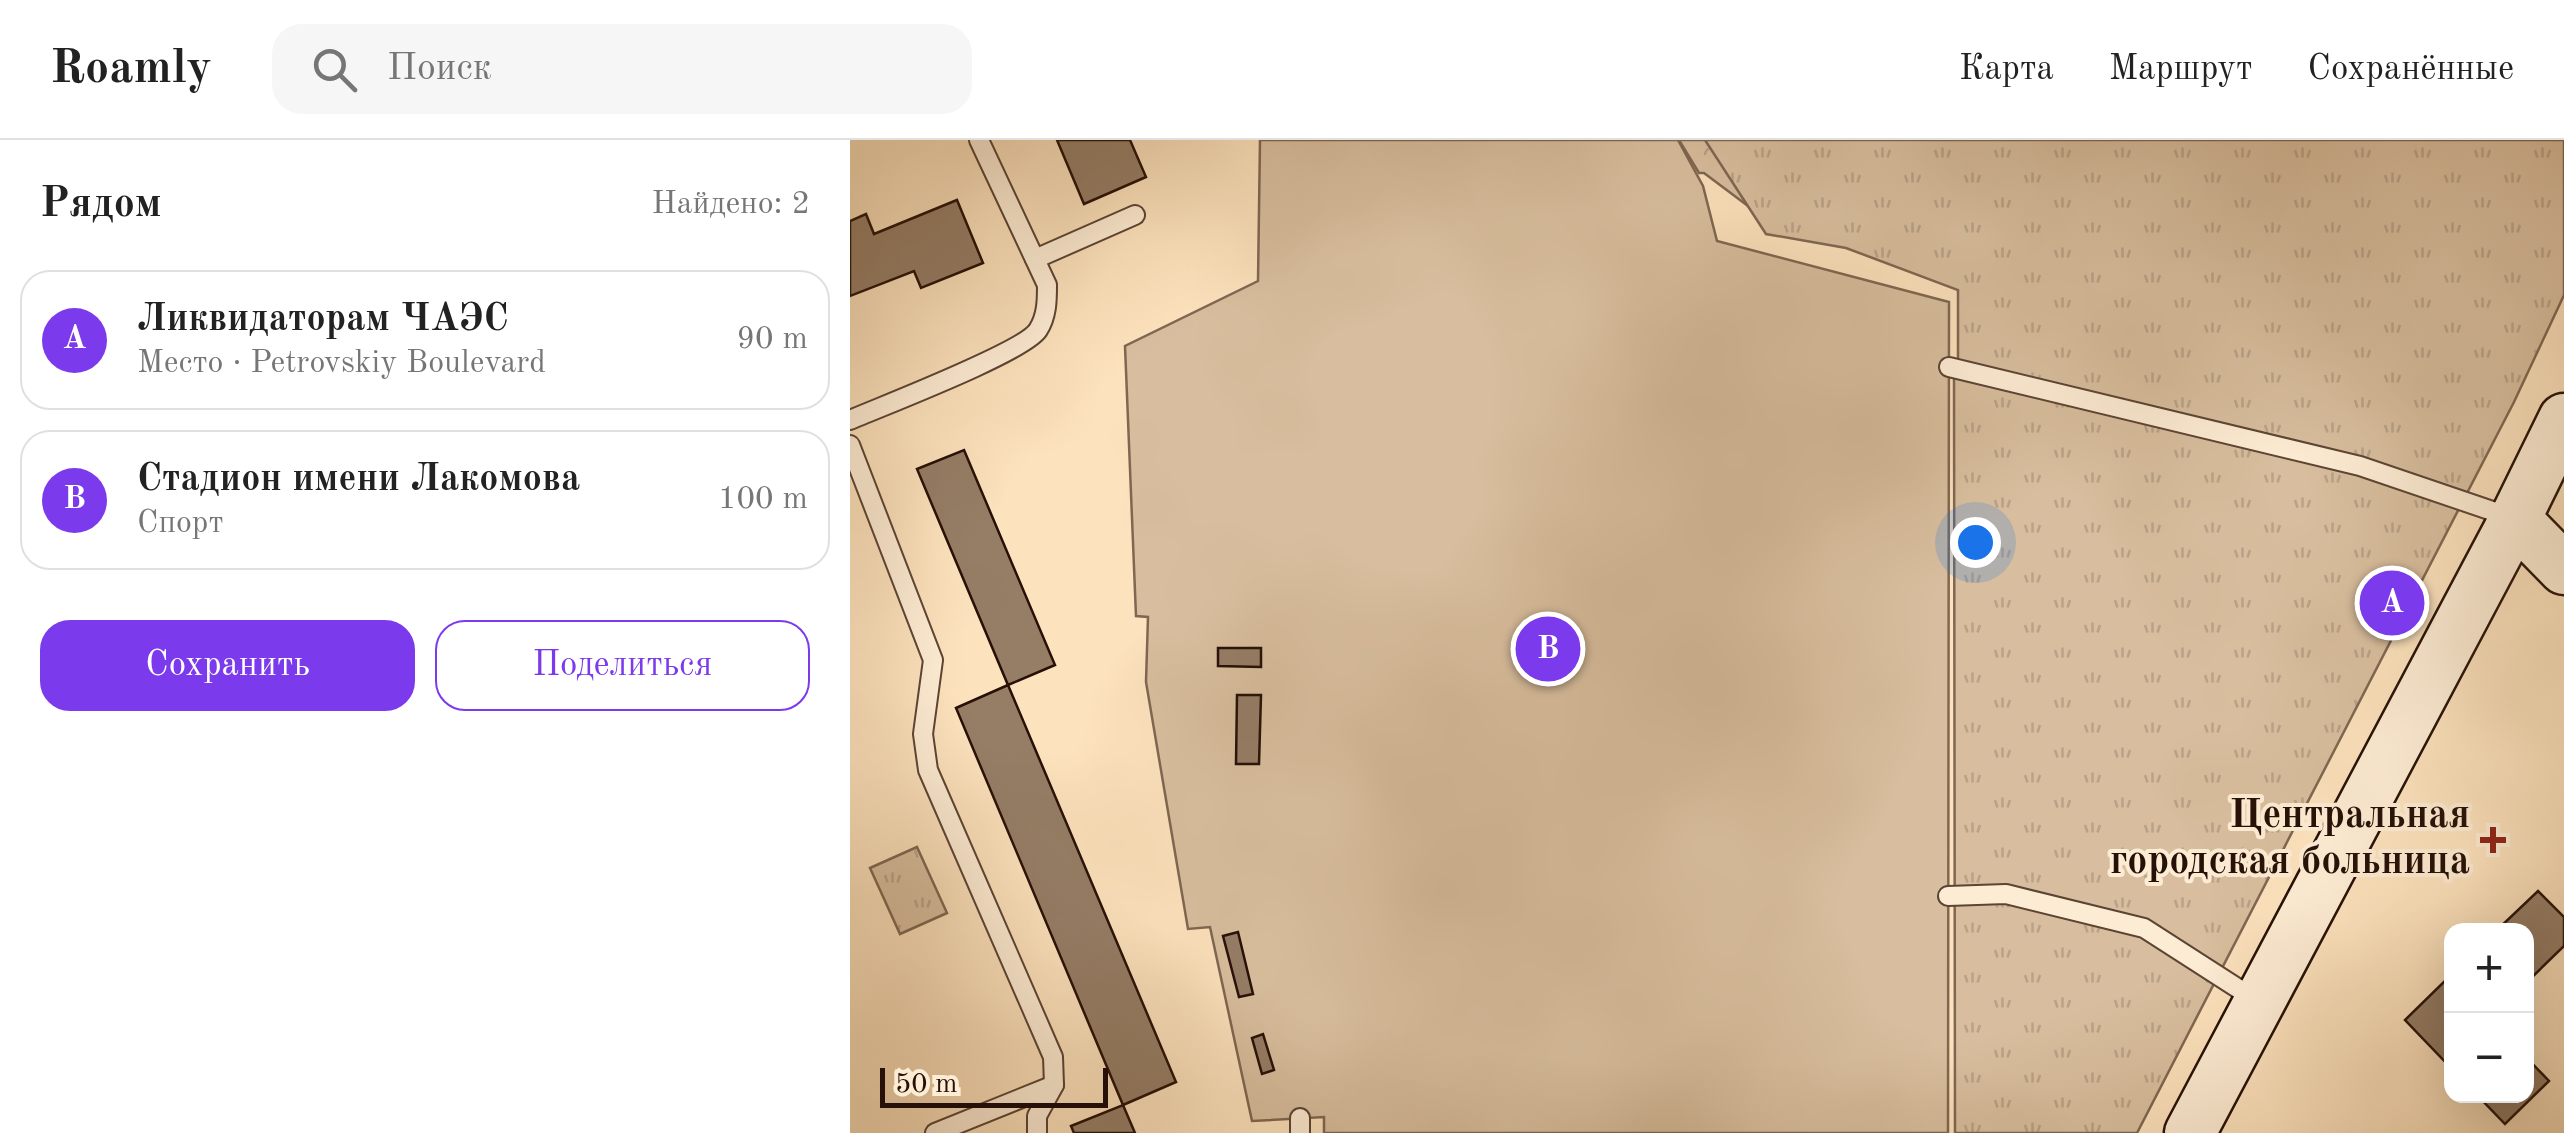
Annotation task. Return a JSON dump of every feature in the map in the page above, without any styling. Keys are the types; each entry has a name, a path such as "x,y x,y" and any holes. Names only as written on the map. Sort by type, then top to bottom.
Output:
{"street":[{"path":"2190,1133 2516,519 2564,419"},
{"path":"2516,519 2564,569"}],"lane":[{"path":"850,420 1011,350 1037,332 1047,308 1047,285 979,140"},
{"path":"1035,260 1135,215"},
{"path":"1949,367 2360,466 2516,519"},
{"path":"850,446 933,660 923,734 928,770 1052,1057 1054,1085 1037,1116 1037,1133"},
{"path":"1948,896 2006,894 2144,928 2260,1003"},
{"path":"935,1133 1054,1085"}],"green space":[{"path":"1260,140 1678,140 1703,186 1717,241 1949,302 1948,1133 1324,1133 1324,1117 1252,1121 1210,927 1188,929 1146,682 1148,617 1136,616 1125,346 1258,281"},
{"path":"1679,140 1709,140 1752,209 1699,173"},
{"path":"1705,140 2564,140 2564,295 2514,402 2137,1133 1955,1133 1954,369 1958,368 1958,290 1846,248 1766,234"},
{"path":"917,847 947,913 900,934 870,868"}],"building":[{"path":"1057,140 1130,140 1146,177 1084,204"},
{"path":"957,200 983,263 921,288 914,271 850,296 850,221 866,214 874,234"},
{"path":"964,450 1055,665 1008,685 917,469"},
{"path":"1218,648 1261,648 1261,667 1218,666"},
{"path":"1008,685 1176,1082 1123,1105 956,708"},
{"path":"1237,695 1261,695 1259,764 1236,764"},
{"path":"2538,891 2564,917 2564,946 2534,975 2534,923 2504,923"},
{"path":"1238,932 1253,994 1239,997 1223,936"},
{"path":"2444,982 2444,1061 2405,1020"},
{"path":"1263,1034 1274,1070 1262,1074 1252,1038"},
{"path":"2534,1065 2549,1081 2534,1096"},
{"path":"2485,1103 2526,1103 2505,1124"},
{"path":"1123,1105 1135,1133 1074,1133 1071,1126"}],"place":[{"name":"Ликвидаторам ЧАЭС","path":"2392,603"},
{"name":"Стадион имени Лакомова","path":"1548,649"},
{"name":"Центральная городская больница","path":"2493,840"}]}
